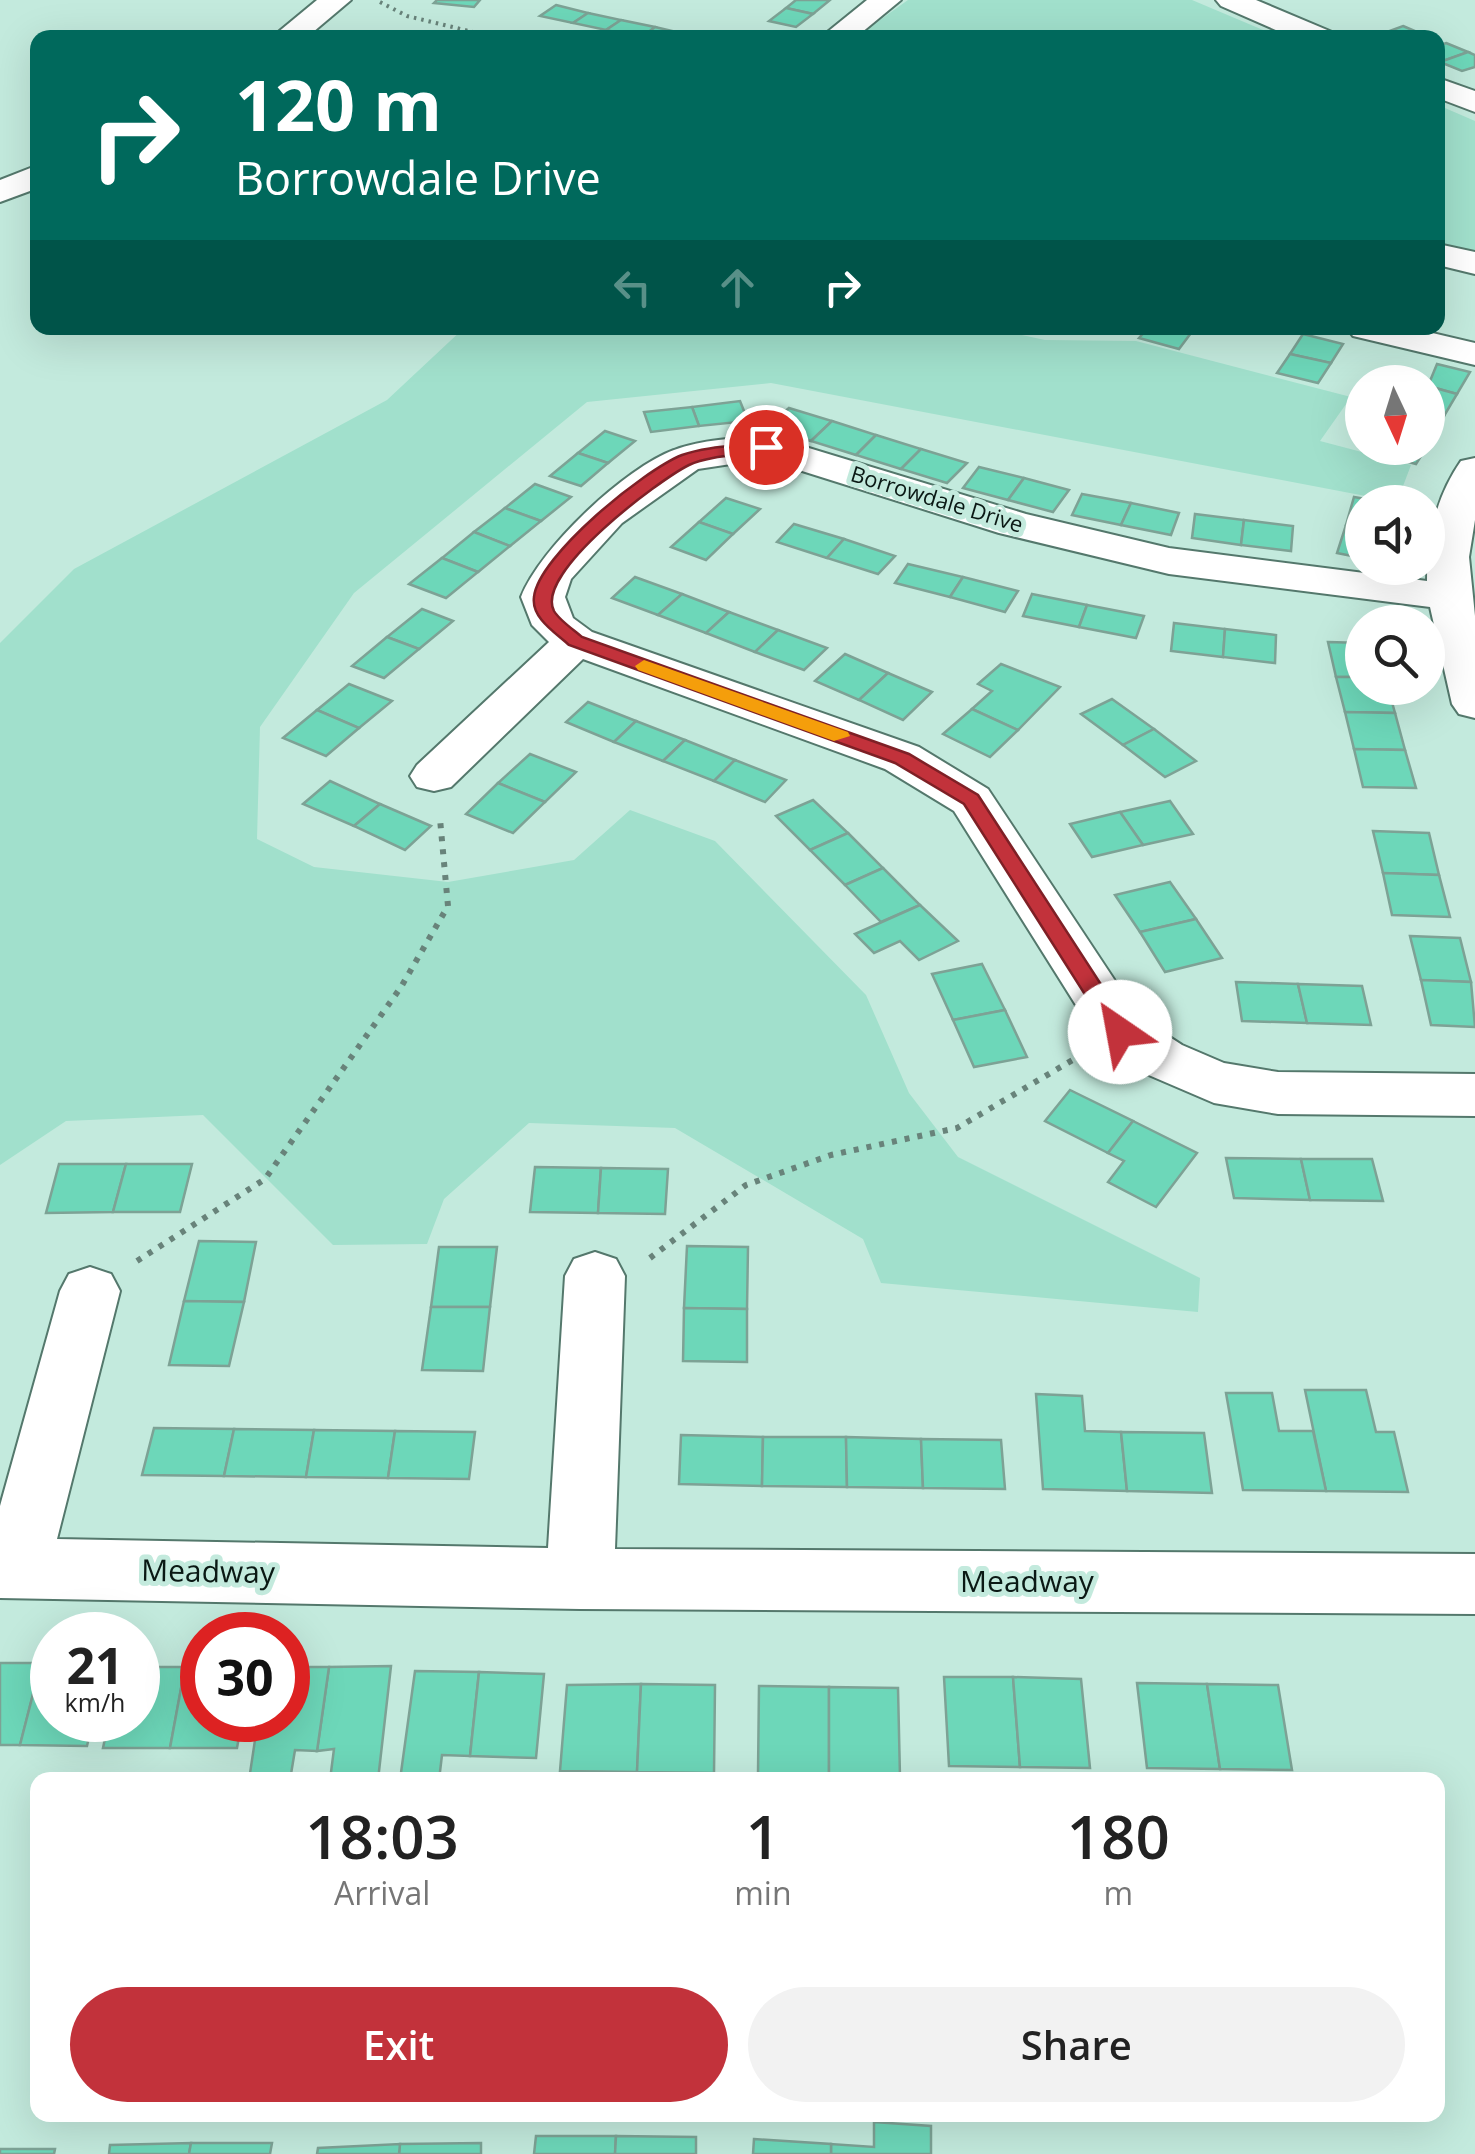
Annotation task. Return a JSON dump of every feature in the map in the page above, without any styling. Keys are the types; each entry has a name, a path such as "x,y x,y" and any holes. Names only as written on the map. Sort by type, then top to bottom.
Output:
{"street":[{"path":"297,30 336,0"},
{"path":"846,30 886,0"},
{"path":"1231,0 1301,30"},
{"path":"1445,89 1475,102"},
{"path":"0,192 30,179"},
{"path":"1445,256 1475,263"},
{"path":"1395,335 1475,354"},
{"name":"Borrowdale Drive","path":"576,641 554,625 543,597 552,576 607,514 686,460 766,447 1014,524 1169,562 1446,596"},
{"path":"1475,470 1455,504 1464,518 1446,596 1475,704"},
{"path":"434,776 576,641 902,758 971,800 1120,1032 1163,1059 1214,1082 1278,1092 1475,1095"},
{"path":"580,1580 596,1276"},
{"name":"Meadway","path":"90,1291 8,1568 580,1580 1475,1584"}],"path":[{"path":"376,0 407,16 465,30"},
{"path":"90,1291 265,1178 401,987 448,906 434,776"},
{"path":"596,1276 643,1264 746,1185 831,1155 957,1128 1120,1032"}],"green space":[{"path":"908,0 1192,0 1263,30 866,30"},
{"path":"1445,108 1475,121 1475,253 1445,247"},
{"path":"457,335 1022,335 1045,340 1136,341 1345,395 1345,406 1320,441 1345,448 1345,465 1411,465 1403,485 1345,485 1345,492 771,383 587,402 354,593 260,727 257,839 314,867 448,882 574,860 630,810 715,841 866,995 909,1093 958,1157 1200,1278 1198,1312 881,1283 863,1239 675,1128 529,1123 444,1199 427,1244 333,1245 203,1115 66,1121 0,1165 0,643 74,569 387,400"}],"building":[{"path":"480,0 474,7 434,3"},
{"path":"796,0 830,0 813,14 786,8"},
{"path":"556,5 588,13 573,23 540,16"},
{"path":"786,8 813,14 796,27 769,21"},
{"path":"588,13 621,20 606,30 573,23"},
{"path":"621,20 655,27 651,30 606,30"},
{"path":"1446,43 1468,52 1445,60"},
{"path":"1468,52 1475,55 1475,67 1462,71 1445,64 1445,60"},
{"path":"1142,335 1190,335 1179,349 1139,338"},
{"path":"1302,335 1343,344 1331,363 1290,354"},
{"path":"1290,354 1331,363 1318,383 1277,373"},
{"path":"1445,366 1470,372 1457,394 1445,391"},
{"path":"1445,391 1457,394 1445,414"},
{"path":"740,401 748,421 699,426 692,407"},
{"path":"692,407 699,426 651,432 644,412"},
{"path":"789,408 832,421 811,441 767,427"},
{"path":"832,421 876,435 856,455 811,441"},
{"path":"605,431 635,441 608,463 578,453"},
{"path":"876,435 921,449 901,469 856,455"},
{"path":"921,449 967,463 947,483 901,469"},
{"path":"578,453 608,463 581,486 550,476"},
{"path":"979,467 1024,478 1008,500 963,488"},
{"path":"1024,478 1069,490 1053,512 1008,500"},
{"path":"535,484 571,497 541,521 505,508"},
{"path":"1082,494 1131,503 1121,525 1072,515"},
{"path":"726,498 760,509 733,534 699,522"},
{"path":"1131,503 1179,513 1171,535 1121,525"},
{"path":"505,508 541,521 510,546 474,532"},
{"path":"1195,514 1244,520 1241,545 1192,538"},
{"path":"1244,520 1293,526 1291,551 1241,545"},
{"path":"699,522 733,534 706,560 671,547"},
{"path":"794,524 844,539 827,558 777,542"},
{"path":"1345,528 1345,555 1337,553"},
{"path":"474,532 510,546 478,572 442,558"},
{"path":"844,539 895,556 878,574 827,558"},
{"path":"442,558 478,572 446,598 409,584"},
{"path":"908,564 963,577 950,597 895,583"},
{"path":"635,577 682,594 658,615 612,598"},
{"path":"963,577 1018,591 1005,612 950,597"},
{"path":"682,594 729,612 706,633 658,615"},
{"path":"1032,594 1087,605 1079,627 1023,616"},
{"path":"1087,605 1144,616 1136,638 1079,627"},
{"path":"422,609 453,621 419,649 387,637"},
{"path":"729,612 778,630 755,652 706,633"},
{"path":"1174,623 1225,629 1223,657 1171,651"},
{"path":"1225,629 1276,635 1275,663 1223,657"},
{"path":"778,630 827,648 804,670 755,652"},
{"path":"387,637 419,649 384,678 352,666"},
{"path":"1328,642 1345,642 1345,677 1336,677"},
{"path":"845,654 888,673 859,700 815,681"},
{"path":"1001,664 1060,687 1018,730 972,709 992,691 978,684"},
{"path":"888,673 932,692 903,720 859,700"},
{"path":"1336,677 1345,677 1345,705 1393,705 1395,713 1345,712"},
{"path":"349,684 392,701 359,728 317,710"},
{"path":"1112,699 1154,729 1123,745 1081,714"},
{"path":"588,702 636,721 614,742 566,722"},
{"path":"972,709 1018,730 990,757 943,734"},
{"path":"317,710 359,728 326,756 283,738"},
{"path":"1345,712 1395,713 1405,750 1354,749"},
{"path":"636,721 685,740 663,761 614,742"},
{"path":"1154,729 1196,761 1165,777 1123,745"},
{"path":"685,740 735,760 714,781 663,761"},
{"path":"1354,749 1405,750 1416,788 1363,787"},
{"path":"530,754 576,772 545,802 498,783"},
{"path":"735,760 786,780 765,802 714,781"},
{"path":"330,781 380,804 354,826 303,804"},
{"path":"498,783 545,802 513,833 466,814"},
{"path":"813,800 848,833 810,850 776,816"},
{"path":"1170,801 1193,834 1143,845 1120,812"},
{"path":"380,804 431,826 405,850 354,826"},
{"path":"1120,812 1143,845 1092,857 1070,824"},
{"path":"1373,831 1429,833 1439,875 1383,873"},
{"path":"848,833 883,868 845,885 810,850"},
{"path":"883,868 920,905 881,922 845,885"},
{"path":"1383,873 1439,875 1450,917 1392,915"},
{"path":"1170,882 1196,919 1140,932 1115,895"},
{"path":"920,905 958,941 919,960 900,941 874,953 855,934"},
{"path":"1196,919 1222,958 1165,972 1140,932"},
{"path":"1410,936 1460,938 1471,982 1421,980"},
{"path":"982,964 1005,1010 953,1020 932,974"},
{"path":"1421,980 1471,982 1475,1027 1431,1025"},
{"path":"1236,982 1298,984 1307,1023 1242,1021"},
{"path":"1298,984 1362,986 1371,1025 1307,1023"},
{"path":"1005,1010 1027,1057 974,1067 953,1020"},
{"path":"1070,1090 1133,1121 1108,1153 1045,1121"},
{"path":"1133,1121 1197,1153 1156,1207 1108,1182 1124,1161 1108,1153"},
{"path":"1226,1158 1301,1159 1310,1200 1234,1198"},
{"path":"1301,1159 1372,1159 1383,1201 1310,1200"},
{"path":"59,1164 126,1164 113,1212 46,1213"},
{"path":"126,1164 192,1164 180,1212 113,1212"},
{"path":"535,1167 601,1168 598,1213 530,1212"},
{"path":"601,1168 668,1169 665,1214 598,1213"},
{"path":"199,1241 256,1242 244,1302 184,1301"},
{"path":"687,1246 748,1247 747,1309 684,1308"},
{"path":"439,1247 497,1247 490,1307 431,1307"},
{"path":"184,1301 244,1302 229,1366 169,1365"},
{"path":"431,1307 490,1307 483,1371 422,1370"},
{"path":"684,1308 747,1309 747,1362 683,1361"},
{"path":"1305,1390 1366,1390 1376,1432 1394,1432 1408,1492 1326,1491"},
{"path":"1226,1393 1272,1393 1279,1431 1313,1431 1326,1491 1243,1490"},
{"path":"1036,1394 1082,1396 1085,1431 1121,1432 1127,1491 1043,1489"},
{"path":"154,1428 234,1429 224,1476 142,1475"},
{"path":"234,1429 314,1430 306,1477 224,1476"},
{"path":"314,1430 395,1431 388,1478 306,1477"},
{"path":"395,1431 475,1432 469,1479 388,1478"},
{"path":"1121,1432 1204,1433 1212,1493 1127,1491"},
{"path":"681,1435 763,1437 762,1486 679,1484"},
{"path":"763,1437 846,1437 847,1487 762,1486"},
{"path":"846,1437 921,1439 923,1488 847,1487"},
{"path":"921,1439 1001,1440 1005,1489 923,1488"},
{"path":"0,1663 30,1663 30,1706 20,1745 0,1745"},
{"path":"391,1666 379,1772 331,1772 334,1749 317,1751 329,1667"},
{"path":"160,1667 180,1667 180,1694 170,1748 103,1748 104,1742 160,1742"},
{"path":"310,1667 329,1667 317,1751 295,1750 291,1772 250,1772 255,1742 310,1742"},
{"path":"415,1671 479,1672 470,1756 442,1755 440,1772 401,1772"},
{"path":"479,1672 544,1674 536,1758 470,1756"},
{"path":"944,1677 1013,1677 1020,1767 949,1766"},
{"path":"1013,1677 1081,1679 1090,1768 1020,1767"},
{"path":"1137,1683 1207,1684 1220,1769 1147,1768"},
{"path":"641,1684 637,1772 560,1771 567,1685"},
{"path":"641,1684 715,1685 714,1772 637,1772"},
{"path":"1207,1684 1278,1685 1292,1770 1220,1769"},
{"path":"759,1686 829,1687 829,1772 758,1772"},
{"path":"829,1687 898,1688 900,1772 829,1772"},
{"path":"180,1694 180,1742 238,1742 237,1748 170,1748"},
{"path":"30,1706 30,1742 88,1742 87,1746 20,1745"},
{"path":"874,2122 931,2126 931,2154 831,2154 831,2144 874,2147"},
{"path":"536,2136 616,2136 615,2154 534,2154"},
{"path":"616,2136 696,2137 696,2154 615,2154"},
{"path":"754,2139 831,2144 831,2154 753,2154"},
{"path":"191,2143 189,2154 109,2154 110,2145"},
{"path":"191,2143 272,2143 270,2154 189,2154"},
{"path":"481,2143 481,2154 399,2154 400,2144"},
{"path":"400,2144 399,2154 317,2154 318,2148"},
{"path":"0,2149 55,2149 54,2154 0,2154"}],"slow traffic":[{"path":"644,666 841,736"}],"route":[{"path":"766,447 686,460 607,514 552,576 543,597 546,613 554,625 576,641 902,758 971,800 1120,1032"}]}
